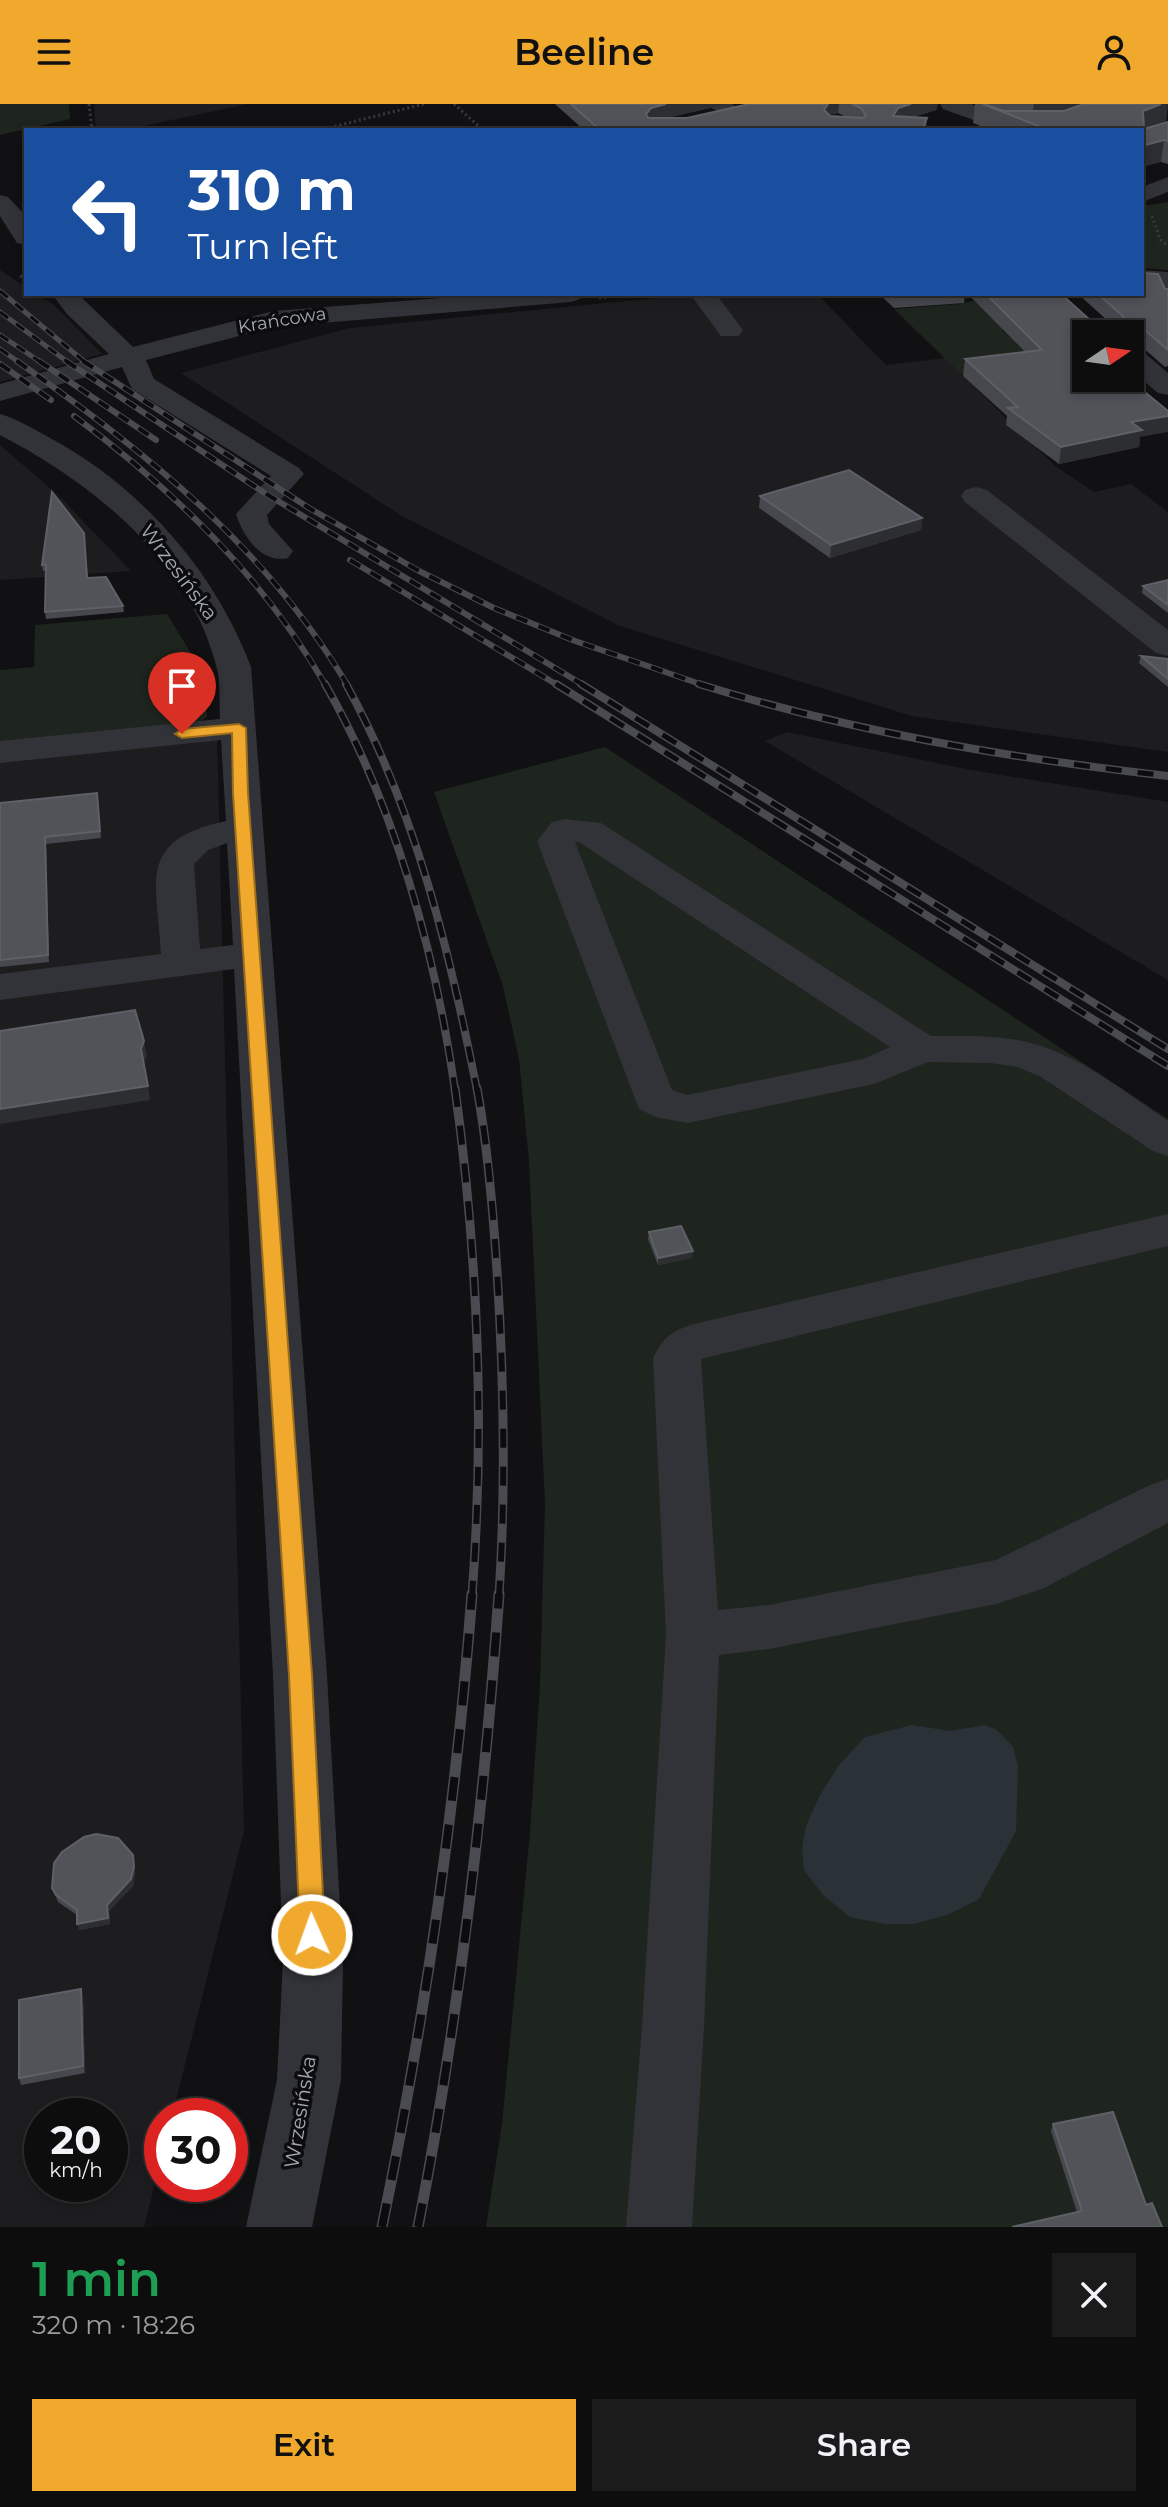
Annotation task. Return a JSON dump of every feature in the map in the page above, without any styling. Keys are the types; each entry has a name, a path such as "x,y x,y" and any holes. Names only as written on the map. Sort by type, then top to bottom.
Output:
{"street":[{"path":"697,122 725,109 767,104"},
{"path":"725,109 761,128"},
{"path":"951,112 1013,128"},
{"path":"1146,205 1164,175"},
{"path":"4,189 24,234"},
{"path":"1144,278 1168,280"},
{"path":"67,296 134,362 142,383 289,474 251,514 255,527 277,551"},
{"name":"Krańcowa","path":"0,393 239,326 309,314 552,296"},
{"path":"704,296 730,330"},
{"path":"1144,367 1168,387"},
{"name":"Wrzesińska","path":"0,423 69,462 142,522 207,602 224,634 234,667 300,1675 313,1961 309,2080 279,2227"},
{"path":"976,496 1168,646"},
{"path":"0,752 239,728"},
{"path":"181,963 175,864 179,855 206,836 243,829"},
{"path":"922,1049 588,831 565,830 556,841 654,1099 671,1107 687,1109 874,1070 922,1049 991,1050 1026,1055 1056,1067 1168,1141"},
{"path":"0,987 251,955"},
{"path":"659,2227 673,2026 693,1635 677,1358 682,1348 694,1342 1168,1230"},
{"path":"693,1635 769,1627 996,1582 1023,1574 1168,1499"}],"path":[{"path":"89,104 92,128"},
{"path":"328,128 424,104"},
{"path":"454,104 481,128"},
{"path":"1146,205 1160,239 1168,246"},
{"path":"20,276 24,277"}],"shaded area":[{"path":"0,104 69,104 70,119 0,135"},
{"path":"94,104 248,104 134,128 96,128"},
{"path":"1168,202 1168,270 1144,268 1144,206"},
{"path":"0,270 24,286 24,296 40,296 54,305 102,354 0,382"},
{"path":"678,296 819,296 886,365 945,358 1055,466 1094,492 1131,484 1168,512 1168,752 912,716 620,626 402,516 181,373 350,328"},
{"path":"1004,296 1029,327 1002,330 1027,354 995,371 961,374 894,309 959,304"},
{"path":"0,445 61,498 131,571 0,580"},
{"path":"167,614 206,678 207,717 200,722 0,744 0,670 34,667 35,625"},
{"path":"787,732 971,770 1168,802 1168,980 765,741"},
{"path":"217,736 244,1831 177,2098 144,2098 144,2202 150,2202 144,2227 0,2227 0,758"},
{"path":"605,747 1168,1119 1168,2227 486,2227 502,2124 530,1832 540,1685 545,1503 529,1161 519,1059 503,986 434,792"},
{"path":"912,1725 950,1731 985,1725 997,1730 1013,1747 1018,1766 1016,1831 979,1899 947,1915 913,1924 885,1924 850,1917 823,1895 804,1870 802,1849 806,1826 820,1795 839,1765 865,1737"}],"building":[{"path":"571,104 666,104 651,108 646,114 648,118 687,118 749,104 828,104 824,110 830,116 863,118 866,116 861,108 852,104 911,104 898,108 893,116 927,118 923,128 598,128"},
{"path":"983,104 1004,111 1064,111 1084,104 1161,104 1143,111 1144,128 1043,128"},
{"path":"1168,122 1168,141 1144,145 1144,129"},
{"path":"1144,273 1158,274 1165,289 1168,289 1168,350 1144,330 1144,320 1123,320 1123,316 1100,296 1144,296"},
{"path":"988,296 1063,296 1090,320 1072,320 1072,392 1144,391 1168,411 1168,416 1131,422 1142,430 1061,447 1008,408 1018,407 965,359 1042,350"},
{"path":"849,470 922,518 831,545 760,496"},
{"path":"52,492 84,533 87,578 106,577 123,606 45,612 46,564 42,565"},
{"path":"1168,580 1168,605 1143,586"},
{"path":"1141,656 1168,659 1168,679"},
{"path":"97,793 100,831 45,837 48,955 0,960 0,803"},
{"path":"135,1010 144,1041 141,1049 148,1086 0,1109 0,1031"},
{"path":"681,1226 693,1251 658,1258 649,1232"},
{"path":"96,1834 118,1838 133,1855 134,1867 131,1879 107,1905 108,1918 77,1924 77,1910 56,1895 52,1888 54,1863 62,1852 84,1837"},
{"path":"81,1989 83,2066 19,2078 19,2000"},
{"path":"1113,2112 1146,2205 1152,2203 1162,2227 1012,2227 1082,2211 1053,2124"}],"railway":[{"path":"0,291 86,363"},
{"path":"0,312 69,363"},
{"path":"0,335 39,361"},
{"path":"0,349 20,363"},
{"path":"17,361 157,468 241,546 280,589 348,686"},
{"path":"39,361 156,440"},
{"path":"69,363 263,492 585,686"},
{"path":"86,363 309,508 419,571 494,608 575,641 706,686"},
{"path":"0,364 51,400"},
{"path":"74,416 147,474 214,538 274,608 326,686"},
{"path":"350,560 559,686"},
{"path":"325,684 372,779 409,881 436,985 455,1090"},
{"path":"346,684 371,732 411,831 442,933 477,1090"},
{"path":"556,684 1168,1066"},
{"path":"581,684 1168,1049"},
{"path":"699,684 814,716 931,741 1049,761 1168,776"},
{"path":"455,1088 469,1214 477,1341 478,1469 472,1596"},
{"path":"477,1088 492,1202 501,1352 503,1474 499,1596"},
{"path":"382,2227 412,2070 437,1912 457,1753 472,1594"},
{"path":"418,2227 458,1991 486,1753 499,1594"}],"route":[{"path":"182,734 239,728 240,793 300,1675 312,1935"}]}
